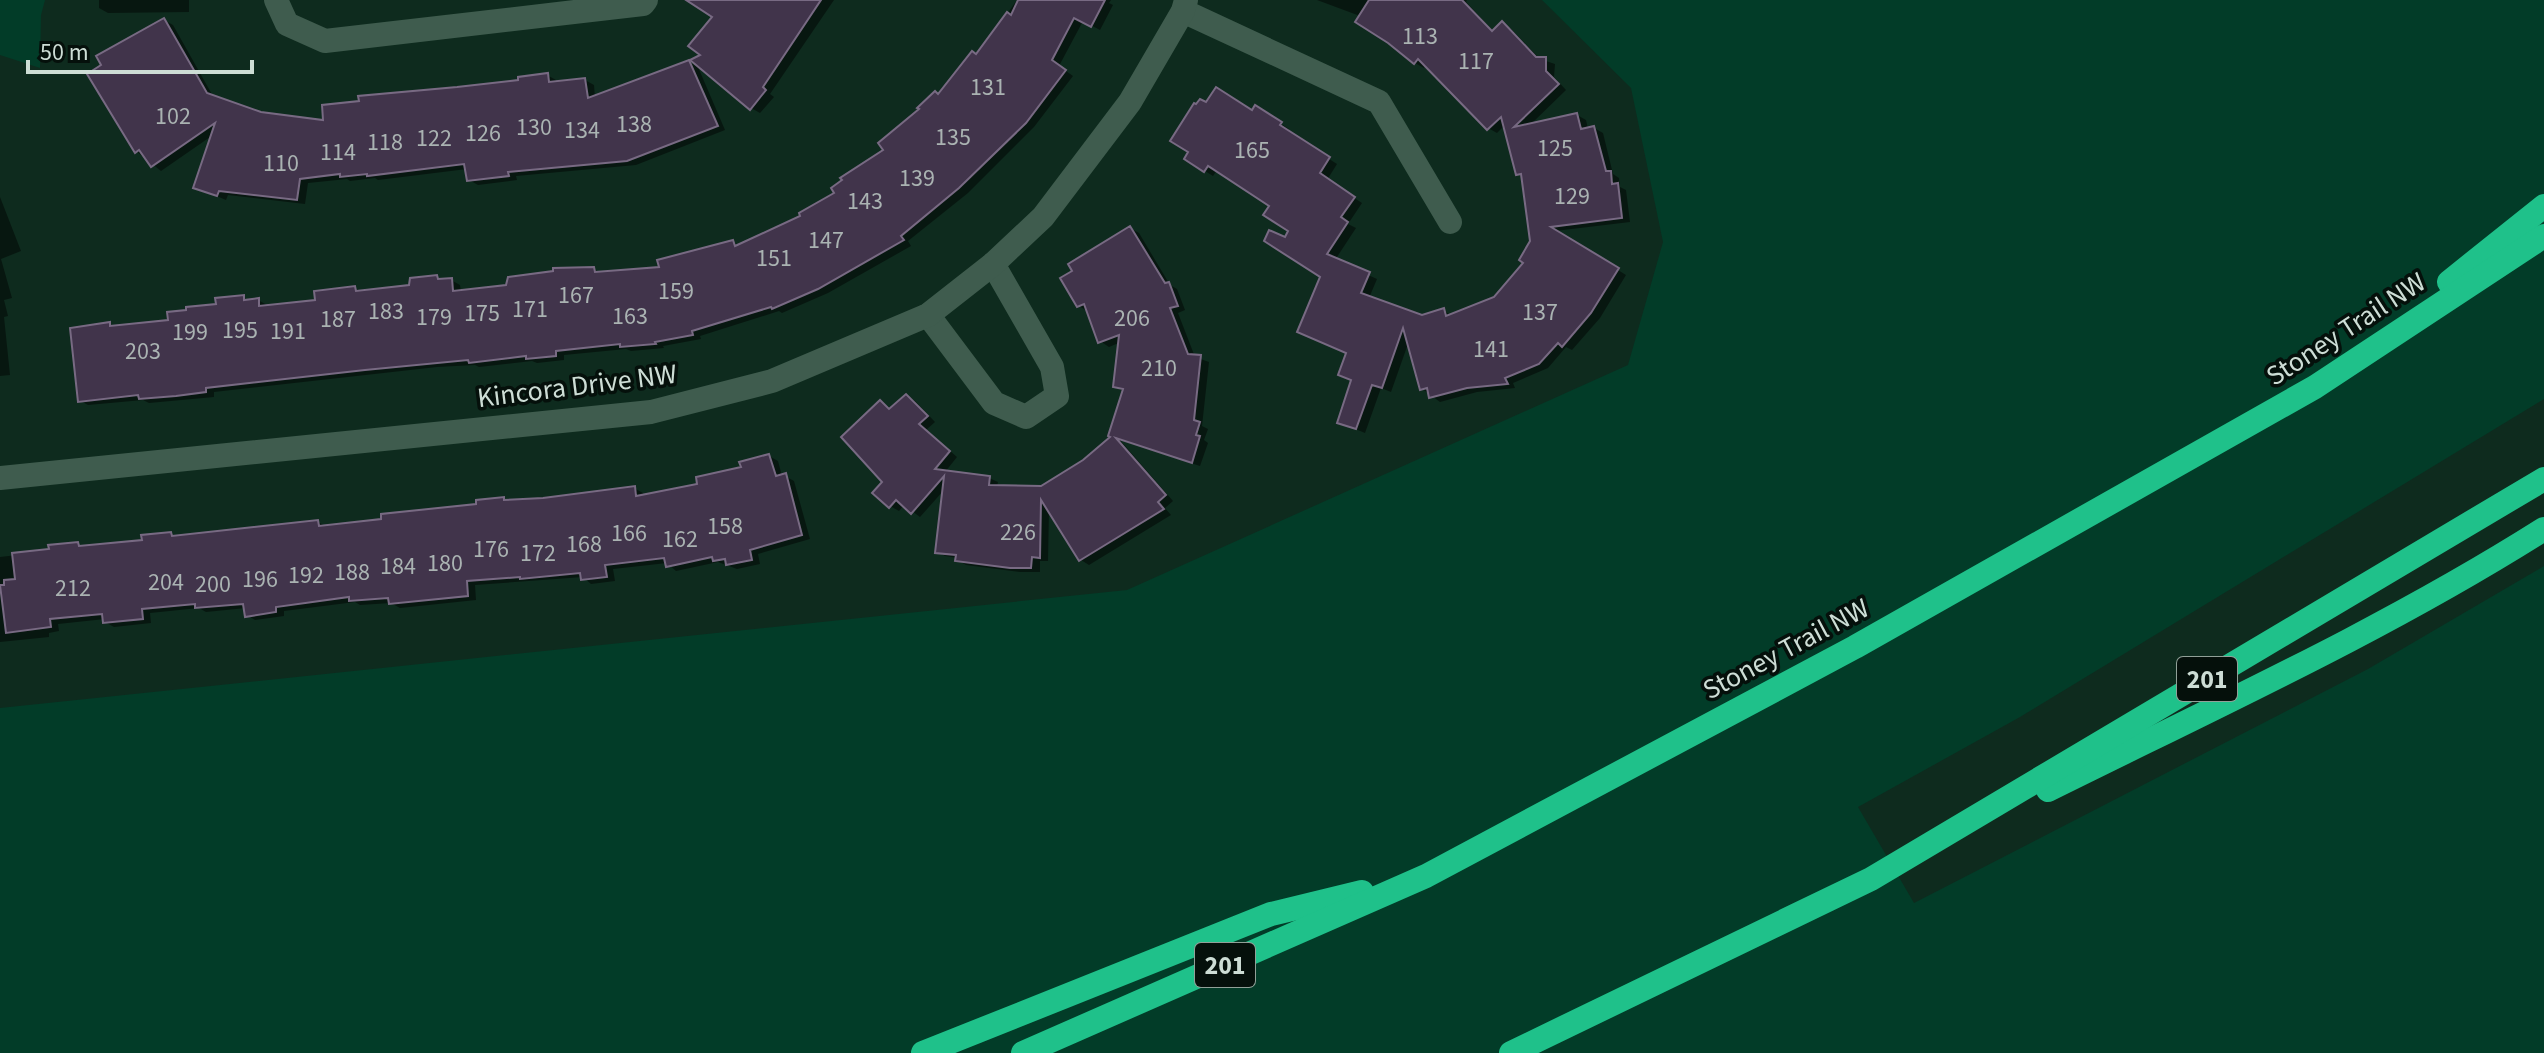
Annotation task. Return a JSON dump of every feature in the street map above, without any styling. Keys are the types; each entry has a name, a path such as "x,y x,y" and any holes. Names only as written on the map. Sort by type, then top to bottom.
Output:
{"highway":[{"path":"2315,387 2544,206"},
{"name":"Stoney Trail NW","path":"1023,1053 1426,876 1855,647 2315,387 2544,236"},
{"name":"201","path":"1511,1053 1871,879 2544,479"},
{"path":"1871,879 2327,651 2492,562 2544,529"},
{"path":"923,1053 1271,914 1426,876"}],"street":[{"path":"276,0 287,24 325,41 643,4 646,0"},
{"path":"1185,5 1379,102 1450,222"},
{"name":"Kincora Drive NW","path":"0,478 651,412 772,381 928,315 993,264 1043,217 1122,113 1185,5"},
{"path":"928,315 994,403 1026,417 1057,396 1052,367 993,264"}],"green space":[{"path":"0,0 45,0 41,15 40,68 0,55"},
{"path":"1542,0 2544,0 2544,399 2020,717 1858,807 1914,903 2368,669 2544,566 2544,1053 0,1053 0,708 1127,590 1628,365 1663,242 1631,88"}],"building":[{"path":"686,0 821,0 763,87 766,90 750,110 690,60 700,55 688,46 712,17"},
{"path":"1018,0 1105,0 1091,27 1074,18 1052,60 1066,70 1026,123 959,188 901,236 904,240 818,289 772,309 656,344 620,347 620,344 556,351 556,356 526,359 526,356 365,370 206,388 206,392 176,396 139,399 138,395 78,402 70,328 110,322 110,326 168,320 167,312 216,304 215,298 244,295 244,300 259,298 259,306 315,300 314,291 355,286 356,291 409,285 410,278 437,275 438,279 452,278 453,291 506,285 508,277 553,271 553,268 594,267 595,272 659,267 657,260 733,240 735,246 800,216 799,213 834,193 831,188 842,180 840,178 883,150 878,143 919,109 935,91 938,94 972,51 976,54 1007,12 1011,15"},
{"path":"1369,0 1462,0 1492,31 1502,21 1536,57 1546,57 1546,71 1559,84 1514,127 1577,113 1581,129 1594,126 1606,171 1611,171 1612,184 1618,183 1622,218 1551,227 1619,268 1591,313 1562,347 1558,343 1539,364 1505,378 1508,384 1467,388 1429,398 1427,388 1420,390 1403,328 1382,388 1372,385 1356,429 1337,423 1351,380 1338,375 1346,353 1297,332 1320,277 1264,241 1269,230 1285,237 1288,231 1263,215 1269,206 1208,166 1204,172 1184,159 1188,152 1170,141 1194,103 1200,99 1206,102 1216,87 1252,110 1255,105 1330,157 1320,173 1355,197 1341,217 1348,222 1327,254 1370,272 1361,293 1422,315 1444,308 1446,316 1494,297 1523,263 1519,260 1530,241 1521,174 1516,175 1501,117 1487,130 1418,59 1414,64 1355,22"},
{"path":"164,18 207,93 261,112 323,120 322,105 359,101 358,96 518,80 518,77 548,73 549,82 585,78 588,98 689,60 718,126 627,161 508,172 509,176 467,181 464,164 367,176 340,177 340,174 300,179 297,200 219,191 217,196 193,188 215,123 151,167 139,150 135,153 87,74 101,65 96,56"},
{"path":"1130,226 1165,283 1169,282 1178,306 1170,308 1188,354 1201,355 1194,420 1200,422 1196,435 1200,436 1192,463 1116,438 1166,495 1158,502 1164,509 1079,561 1041,500 1040,558 1032,557 1031,568 955,561 956,555 935,553 944,476 911,514 896,500 889,508 872,493 882,482 841,437 880,400 889,409 906,394 928,416 919,424 950,451 935,469 990,476 989,485 1041,486 1083,460 1110,437 1123,389 1113,387 1119,335 1098,343 1084,304 1077,307 1060,278 1072,271 1068,264"},
{"path":"769,454 776,476 786,473 802,535 750,550 752,560 726,565 725,559 713,561 712,557 666,567 664,558 605,565 607,577 581,580 580,573 467,581 468,596 389,604 388,598 349,601 349,597 276,607 276,612 245,617 243,604 142,609 143,619 103,623 102,614 50,619 51,627 6,633 0,585 4,585 4,580 15,579 12,553 78,542 79,546 142,540 141,535 171,532 172,536 318,520 319,526 381,519 381,514 476,504 476,500 504,497 504,500 543,498 635,486 636,496 697,484 696,477 741,467 739,462"}]}
